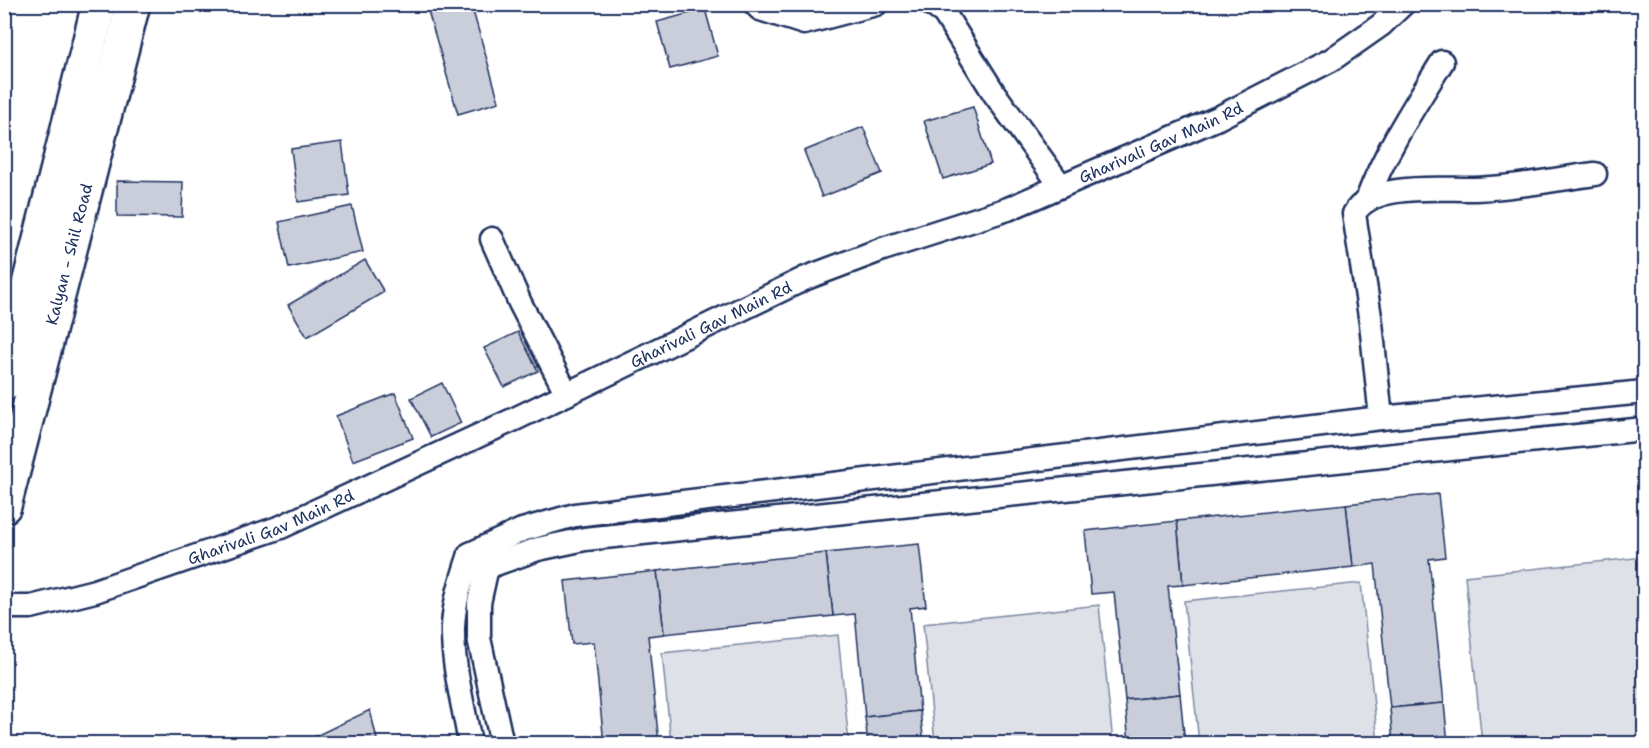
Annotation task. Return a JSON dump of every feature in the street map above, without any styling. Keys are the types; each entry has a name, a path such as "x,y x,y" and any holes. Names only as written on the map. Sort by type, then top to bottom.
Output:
{"main road":[{"name":"Kalyan - Shil Road","path":"4,384 99,4"},
{"name":"Kalyan - Shil Road","path":"4,506 133,4"}],"street":[{"path":"755,4 760,9 804,23 876,4"},
{"path":"931,4 944,13 994,93 1061,186"},
{"name":"Gharivali Gav Main Rd","path":"4,607 31,608 95,591 281,527 567,394 806,278 883,249 1008,209 1218,118 1331,60 1381,25 1403,4"},
{"path":"1381,418 1371,323 1354,214 1367,200 1376,176 1401,128 1442,62"},
{"path":"1367,200 1418,188 1475,189 1594,174"},
{"path":"492,239 520,303 567,394"},
{"path":"470,744 455,660 453,628 458,592 478,561 522,530 575,515 1381,418 1644,392"},
{"path":"478,561 585,539 1644,429"},
{"path":"478,561 479,638 502,744"}],"shaded area":[{"path":"1644,557 1644,743 1482,743 1465,576"},
{"path":"1361,583 1378,743 1199,743 1184,601"},
{"path":"1099,605 1113,743 935,743 923,624"},
{"path":"838,635 849,743 671,743 662,653"}],"building":[{"path":"426,4 471,4 499,102 458,114"},
{"path":"705,9 718,56 670,69 657,22"},
{"path":"973,107 991,164 943,179 924,121"},
{"path":"863,127 882,173 822,197 804,151"},
{"path":"342,142 349,195 298,202 291,149"},
{"path":"117,181 183,182 182,217 117,216"},
{"path":"352,206 363,252 289,268 279,222"},
{"path":"365,260 384,292 307,337 288,305"},
{"path":"518,332 538,371 504,387 484,348"},
{"path":"442,383 461,423 431,437 411,398"},
{"path":"395,393 413,438 353,461 336,416"},
{"path":"1438,494 1445,557 1429,559 1444,703 1390,708 1375,564 1353,567 1346,504"},
{"path":"1346,504 1353,567 1183,585 1177,521"},
{"path":"1177,521 1183,585 1168,586 1180,694 1125,700 1114,592 1091,594 1085,531"},
{"path":"919,544 926,606 910,608 920,711 865,717 855,614 833,616 826,553"},
{"path":"826,553 833,616 664,634 657,571"},
{"path":"657,571 664,634 648,636 659,744 604,744 594,642 572,644 565,581"},
{"path":"1180,694 1185,744 1129,744 1125,700"},
{"path":"1444,703 1448,744 1393,744 1390,708"},
{"path":"370,710 378,744 299,744"},
{"path":"920,711 924,744 868,744 865,717"}]}
